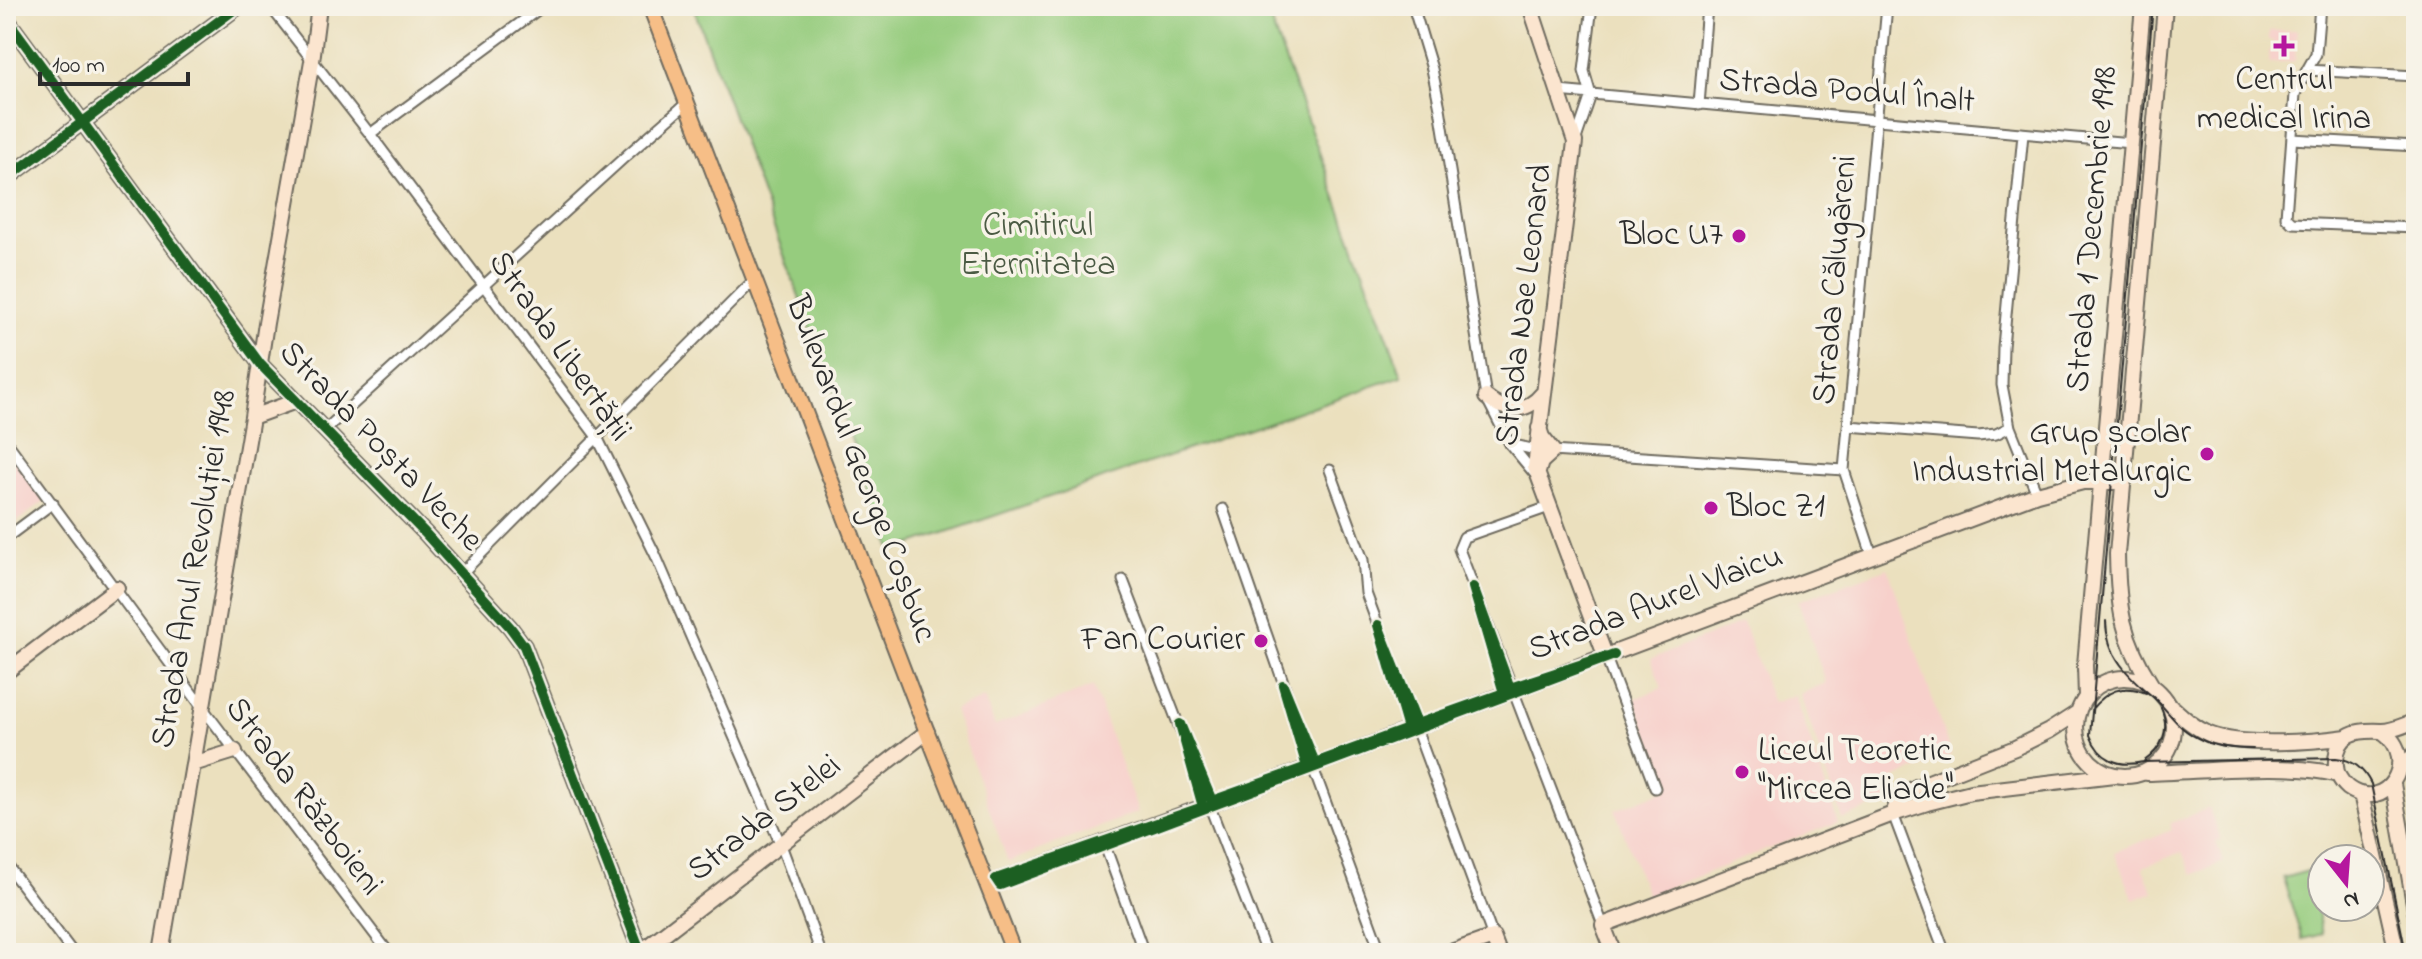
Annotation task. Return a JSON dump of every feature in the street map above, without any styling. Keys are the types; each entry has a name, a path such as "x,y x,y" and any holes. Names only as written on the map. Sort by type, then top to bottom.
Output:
{"main road":[{"path":"6,179 239,6"},
{"name":"Bulevardul George Coșbuc","path":"650,6 1014,953"}],"street":[{"name":"Strada Libertății","path":"270,6 597,437 655,554 781,845 821,953"},
{"name":"Strada Anul Revoluției 1948","path":"161,953 319,6"},
{"path":"370,134 543,6"},
{"path":"1413,6 1440,108 1486,397 1510,444 1537,476"},
{"name":"Strada Nae Leonard","path":"1530,6 1575,142 1542,394 1536,450 1537,476 1605,655"},
{"path":"1575,142 1591,95 1584,71 1592,6"},
{"path":"1699,105 1707,6"},
{"name":"Strada Călugăreni","path":"1872,555 1844,470 1887,6"},
{"name":"Strada 1 Decembrie 1918","path":"2086,697 2085,665 2100,481 2143,6"},
{"name":"Strada 1 Decembrie 1918","path":"2151,684 2132,653 2122,621 2117,590 2117,554 2165,6"},
{"path":"2320,6 2316,54 2295,94 2286,217 2292,223 2416,228"},
{"name":"Strada Poșta Veche","path":"8,25 260,364 462,573 524,646 640,953"},
{"path":"2307,70 2416,76"},
{"name":"Strada Podul Înalt","path":"1558,91 2131,143"},
{"path":"326,429 688,102"},
{"path":"2023,134 2002,385 2010,427 2037,494"},
{"path":"2292,139 2416,146"},
{"path":"462,573 755,279"},
{"path":"1486,397 1501,407 1516,410 1531,405 1542,394"},
{"path":"252,417 296,401"},
{"path":"1848,426 1978,436 1996,434 2010,427"},
{"path":"1539,427 1542,437 1553,451"},
{"name":"Strada Războieni","path":"6,441 389,953"},
{"path":"1510,444 1536,450 1844,470"},
{"path":"1537,476 1541,462 1553,451"},
{"path":"1330,470 1363,560 1366,593 1499,953"},
{"name":"Strada Aurel Vlaicu","path":"988,884 1209,805 2037,494 2083,482 2124,482"},
{"path":"6,538 53,503"},
{"path":"1549,507 1464,537 1459,545 1511,690 1614,953"},
{"path":"1223,509 1381,953"},
{"path":"1123,580 1266,953"},
{"path":"6,672 117,588"},
{"path":"1605,655 1655,788"},
{"path":"2114,775 2094,765 2080,747 2076,736 2077,713 2086,697 2104,682 2117,678 2130,677 2151,684 2189,723 2210,734 2233,739 2330,739 2347,737 2363,729 2382,731 2416,721"},
{"path":"2143,773 2160,762 2172,745 2175,723 2172,708"},
{"path":"1945,953 1893,814 1898,800 1916,787 2015,748 2077,713"},
{"path":"2382,731 2398,746 2401,768"},
{"name":"Strada Stelei","path":"640,953 927,732"},
{"path":"2338,775 2336,758 2347,737"},
{"path":"193,764 235,751"},
{"path":"1603,925 1893,814 1971,792 2114,775 2277,769 2322,770 2338,775 2351,790 2361,794 2382,792 2393,784 2401,768 2416,753"},
{"path":"2393,784 2416,915"},
{"path":"2361,794 2397,953"},
{"path":"1104,843 1144,953"},
{"path":"6,864 73,953"},
{"path":"1448,953 1493,937"}],"shaded area":[{"name":"Centrul medical Irina","path":"2297,30 2295,61 2269,63 2268,51 2273,50 2273,41 2269,40 2269,31"},
{"path":"6,448 46,500 6,530"},
{"path":"1888,568 1951,755 1891,780 1887,801 1842,819 1800,694 1826,683 1798,601"},
{"name":"Liceul Teoretic \"Mircea Eliade\"","path":"1743,622 1772,703 1795,695 1838,822 1647,896 1615,810 1668,789 1634,699 1662,688 1651,659"},
{"path":"1093,686 1138,812 1008,862 954,710 984,698 995,726"},
{"path":"2209,808 2221,840 2216,842 2224,862 2192,875 2182,852 2143,867 2153,892 2134,900 2114,852 2172,830 2170,823"}],"green space":[{"name":"Cimitirul Eternitatea","path":"693,6 1265,6 1402,376 892,551"},
{"path":"2306,872 2306,923 2320,923 2322,934 2302,939 2283,878"}],"tram line":[{"path":"6,181 241,6"},
{"path":"2153,6 2090,735 2104,756 2125,764 2336,758 2357,766 2371,784 2406,953"},
{"path":"2106,621 2110,644 2120,664 2180,726 2210,743 2228,748 2253,749"},
{"path":"2091,710 2103,698 2122,689 2146,693"},
{"path":"2143,762 2163,738 2165,724 2161,708"}],"cycle path":[{"path":"6,179 239,6"},
{"path":"6,18 260,364 425,533 524,646 641,953"},
{"path":"1604,657 1510,688 1473,587 1504,693 1417,724 1378,625 1408,729 1315,763 1283,685 1307,767 1212,801 1180,724 1203,807 996,879 1000,885 1614,655"}],"place":[{"name":"Centrul medical Irina","path":"2284,46"},
{"name":"Bloc U7","path":"1739,236"},
{"name":"Grup școlar Industrial Metalurgic","path":"2207,454"},
{"name":"Bloc Z1","path":"1711,508"},
{"name":"Fan Courier","path":"1261,641"},
{"name":"Liceul Teoretic \"Mircea Eliade\"","path":"1742,772"}]}
